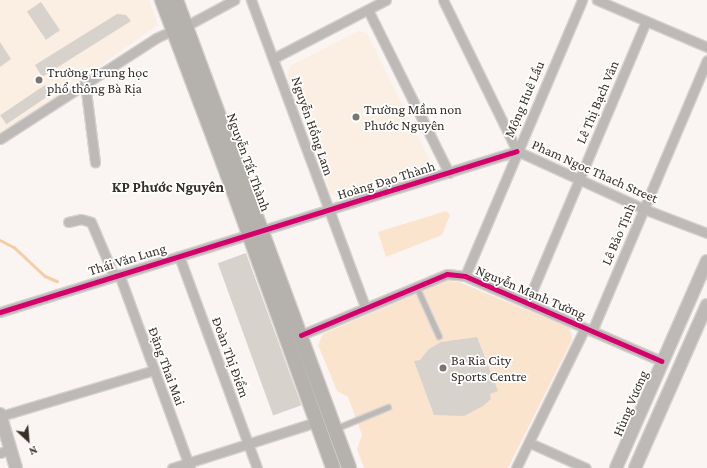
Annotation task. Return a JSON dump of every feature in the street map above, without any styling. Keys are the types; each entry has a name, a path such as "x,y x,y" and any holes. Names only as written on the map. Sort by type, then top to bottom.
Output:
{"main road":[{"name":"Nguyễn Tất Thành","path":"162,0 180,28"},
{"name":"Nguyễn Tất Thành","path":"176,0 180,28 255,231 316,422 333,468"},
{"name":"Nguyễn Tất Thành","path":"255,231 301,334 349,468"},
{"name":"Hùng Vương","path":"616,468 661,361 707,261"},
{"path":"635,468 707,305"},
{"path":"0,415 5,451 16,468"}],"street":[{"path":"0,139 84,83 180,28 234,0"},
{"name":"Nguyễn Hồng Lam","path":"251,0 274,58 328,210 366,306"},
{"path":"274,58 386,0"},
{"name":"Pham Ngoc Thach Street","path":"443,0 517,151 644,209 707,233"},
{"name":"Mộng Huê Lầu","path":"465,276 582,0"},
{"path":"597,0 707,47"},
{"path":"368,10 449,173"},
{"name":"Lê Thị Bạch Vân","path":"527,303 580,181 646,21"},
{"name":"Lê Bảo Tịnh","path":"516,468 589,330 644,209 707,60"},
{"path":"84,83 95,162"},
{"name":"Hoàng Đạo Thành","path":"255,231 328,210 517,151"},
{"name":"Đặng Thai Mai","path":"68,222 81,219 91,222 116,275 154,370 189,466"},
{"name":"Thái Văn Lung","path":"0,312 255,231"},
{"name":"Đoàn Thị Điểm","path":"179,256 257,468"},
{"name":"Nguyễn Mạnh Tường","path":"301,334 447,274 465,276 661,361"},
{"path":"0,415 154,370"},
{"path":"172,468 189,466 316,422"},
{"path":"530,443 586,468"}],"lane":[{"path":"416,286 439,336"},
{"path":"335,429 388,407"}],"shaded area":[{"name":"Trường Trung học phổ thông Bà Rịa","path":"0,0 149,0 158,25 0,135"},
{"name":"Trường Mầm non Phước Nguyên","path":"359,31 367,33 430,161 427,171 337,196 331,194 287,74 290,66"},
{"path":"446,211 450,215 442,235 386,257 378,232"},
{"name":"Ba Ria City Sports Centre","path":"447,281 459,282 570,328 572,340 508,468 364,468 357,449 362,435 348,397 337,391 318,345 323,334"}],"building":[{"path":"41,2 60,30 46,40 27,12"},
{"path":"117,14 126,15 131,21 42,77 35,65"},
{"path":"0,42 11,59 0,67"},
{"path":"45,85 51,94 6,124 0,115"},
{"path":"246,253 301,405 273,415 218,263"},
{"path":"477,337 498,391 490,394 491,399 483,406 464,416 434,415 414,361 420,360 429,349 441,342"}],"waterway":[{"path":"0,240 14,247 45,276 57,281"}],"cycle path":[{"path":"0,312 517,151"},
{"path":"301,335 447,274 465,276 661,361"}],"place":[{"name":"Trường Trung học phổ thông Bà Rịa","path":"39,80"},
{"name":"Trường Mầm non Phước Nguyên","path":"356,117"},
{"name":"Ba Ria City Sports Centre","path":"443,368"}],"district":[{"name":"KP Phước Nguyên","path":"168,188"}]}
